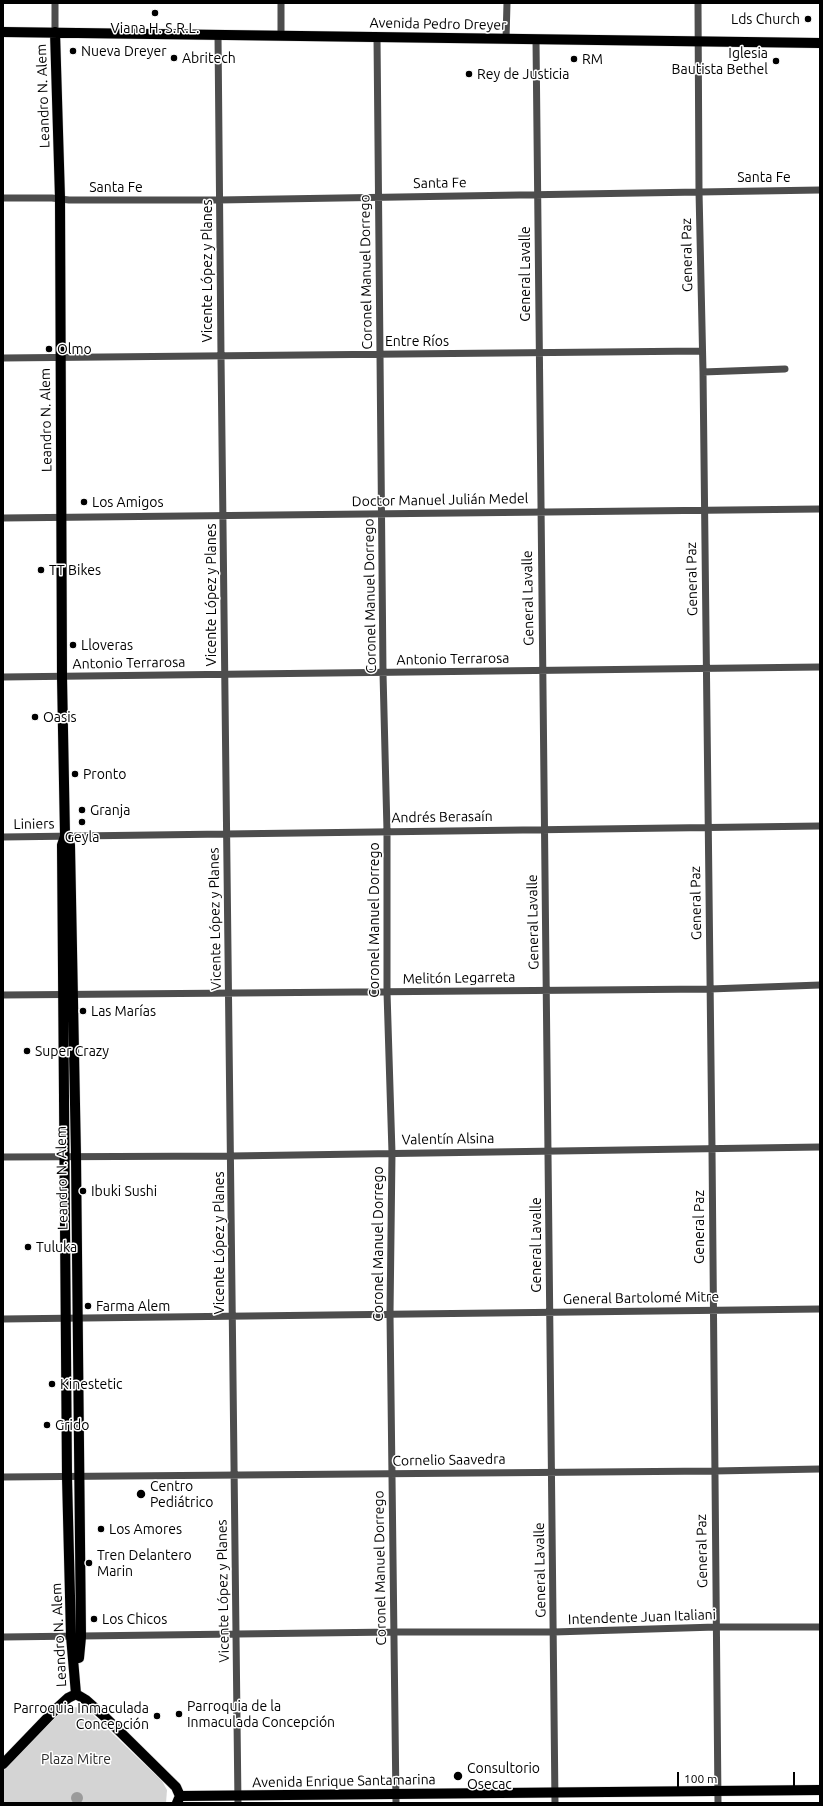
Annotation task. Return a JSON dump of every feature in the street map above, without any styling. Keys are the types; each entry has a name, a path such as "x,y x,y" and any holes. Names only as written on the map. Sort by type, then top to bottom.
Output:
{"main road":[{"name":"Avenida Pedro Dreyer","path":"3,32 820,43"},
{"name":"Leandro N. Alem","path":"55,32 60,198 62,677 65,836 62,845 62,994 65,1156 67,1477 76,1636"},
{"name":"Leandro N. Alem","path":"65,836 70,845 76,1156 78,1317 76,1694"},
{"path":"3,1764 56,1709 68,1698 76,1694 86,1700 146,1756 176,1787 179,1799"},
{"name":"Avenida Enrique Santamarina","path":"179,1799 555,1798 820,1790"}],"street":[{"name":"Leandro N. Alem","path":"55,3 55,32"},
{"path":"281,3 281,35"},
{"path":"506,39 507,3"},
{"name":"General Paz","path":"698,3 697,42 712,1150 718,1803"},
{"name":"Vicente López y Planes","path":"218,35 224,517 224,676 238,1800"},
{"name":"Coronel Manuel Dorrego","path":"377,37 387,831 387,992 392,1153 390,1314 396,1799"},
{"name":"General Lavalle","path":"536,40 543,829 549,1151 549,1312 555,1798"},
{"name":"Santa Fe","path":"3,198 60,198 69,200 219,200 820,190"},
{"name":"Entre Ríos","path":"3,358 702,351"},
{"path":"702,372 785,369"},
{"name":"Doctor Manuel Julián Medel","path":"3,518 224,517 820,509"},
{"name":"Antonio Terrarosa","path":"3,677 224,676 820,667"},
{"name":"Andrés Berasaín","path":"65,836 820,826"},
{"name":"Liniers","path":"3,837 65,836"},
{"name":"Melitón Legarreta","path":"3,995 229,992 387,992 710,988 820,985"},
{"name":"Valentín Alsina","path":"3,1157 231,1156 712,1150 820,1147"},
{"name":"General Bartolomé Mitre","path":"3,1319 820,1310"},
{"name":"Cornelio Saavedra","path":"3,1477 820,1469"},
{"name":"Intendente Juan Italiani","path":"3,1637 394,1632 554,1632 716,1627 820,1627"}],"green space":[{"name":"Plaza Mitre","path":"74,1707 82,1708 90,1712 162,1781 167,1790 166,1803 3,1803 3,1770 63,1710"}],"shaded area":[{"path":"75,1792 79,1792 83,1798 79,1804 75,1804 71,1800 71,1796"}],"place":[{"name":"Viana H. S.R.L.","path":"155,13"},
{"name":"Lds Church","path":"808,19"},
{"name":"Nueva Dreyer","path":"73,51"},
{"name":"Abritech","path":"174,58"},
{"name":"RM","path":"574,59"},
{"name":"Iglesia Bautista Bethel","path":"776,61"},
{"name":"Rey de Justicia","path":"469,74"},
{"name":"Olmo","path":"49,349"},
{"name":"Los Amigos","path":"84,502"},
{"name":"TT Bikes","path":"41,570"},
{"name":"Lloveras","path":"73,645"},
{"name":"Oasis","path":"35,717"},
{"name":"Pronto","path":"75,774"},
{"name":"Granja","path":"82,810"},
{"name":"Geyla","path":"82,822"},
{"name":"Las Marías","path":"83,1011"},
{"name":"Super Crazy","path":"27,1051"},
{"name":"Ibuki Sushi","path":"83,1191"},
{"name":"Tuluka","path":"28,1247"},
{"name":"Farma Alem","path":"88,1306"},
{"name":"Kinestetic","path":"52,1384"},
{"name":"Grido","path":"47,1425"},
{"name":"Centro Pediátrico","path":"141,1494"},
{"name":"Los Amores","path":"101,1529"},
{"name":"Tren Delantero Marin","path":"89,1563"},
{"name":"Los Chicos","path":"94,1619"},
{"name":"Parroquia de la Inmaculada Concepción","path":"179,1714"},
{"name":"Parroquia Inmaculada Concepción","path":"157,1716"},
{"name":"Consultorio Osecac","path":"458,1776"}]}
